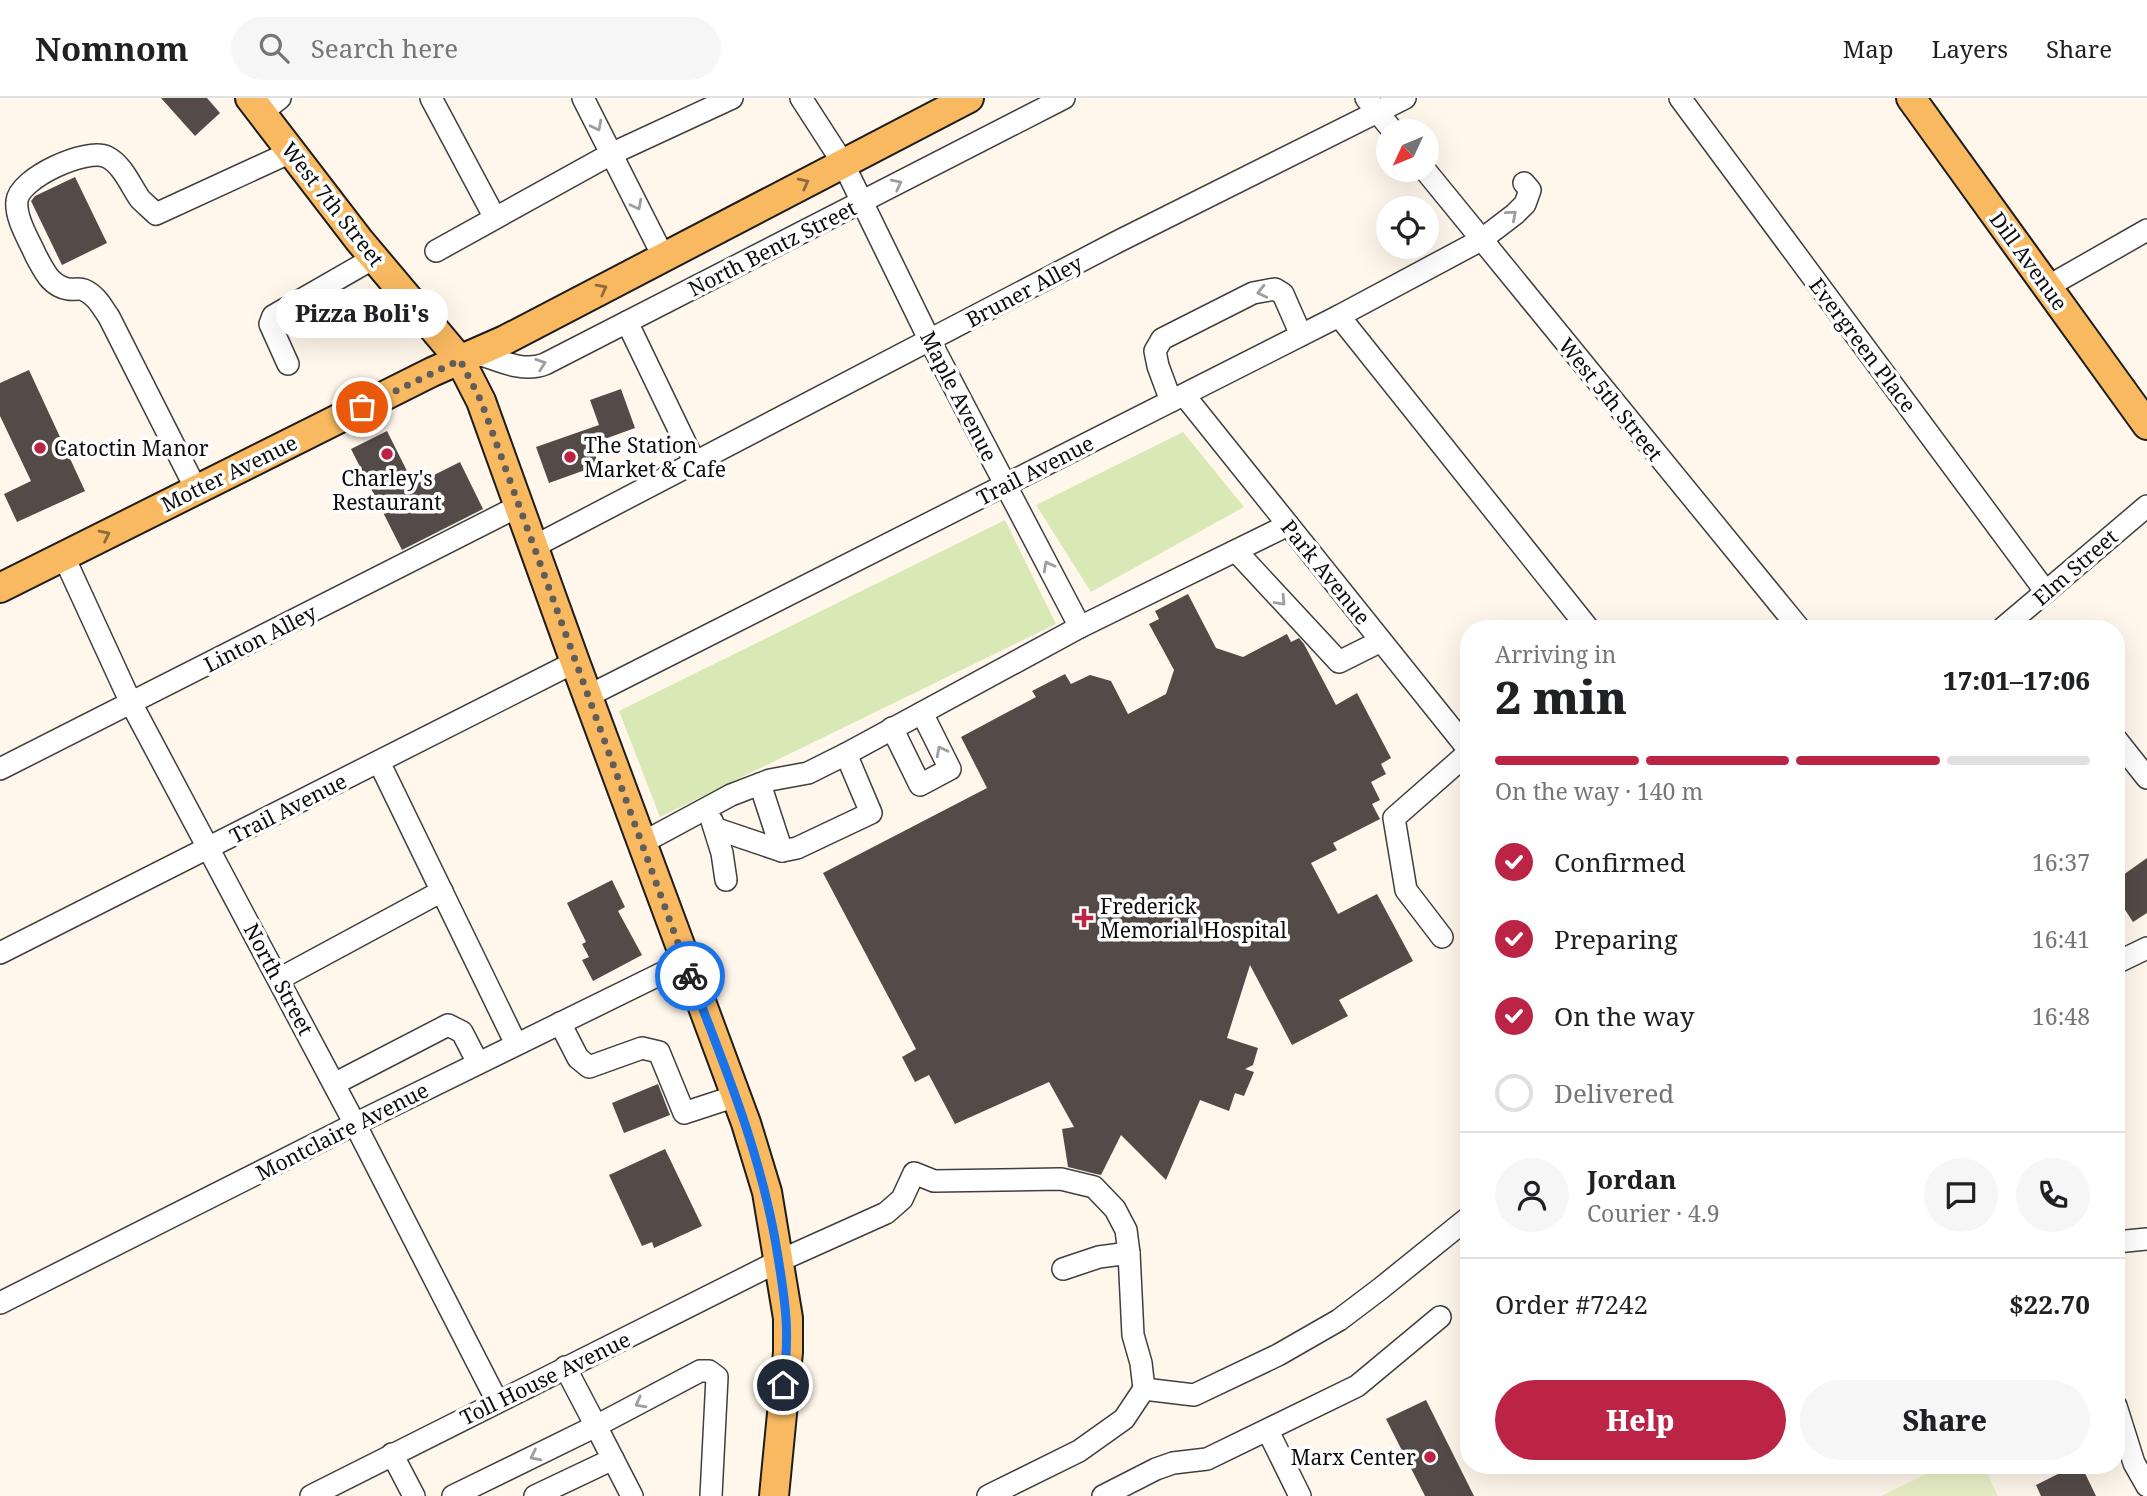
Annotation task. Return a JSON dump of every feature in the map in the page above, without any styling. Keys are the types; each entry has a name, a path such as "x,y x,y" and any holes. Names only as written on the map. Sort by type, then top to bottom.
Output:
{"main road":[{"name":"North Bentz Street","path":"468,357 969,98"},
{"name":"Dill Avenue","path":"1911,98 2147,425"},
{"name":"West 7th Street","path":"264,103 291,152 374,258 468,357 533,547 747,1123 766,1192 788,1318 788,1352 774,1496"},
{"name":"Motter Avenue","path":"0,588 468,357"}],"street":[{"path":"431,98 495,218"},
{"path":"583,98 663,256"},
{"path":"436,251 695,105 732,98"},
{"name":"Maple Avenue","path":"801,98 842,163 929,339 1080,627"},
{"name":"North Bentz Street","path":"468,357 522,368 536,368 1063,98"},
{"name":"Bruner Alley","path":"533,547 1117,242 1357,123 1371,105 1405,98"},
{"name":"Evergreen Place","path":"1680,98 2046,592"},
{"path":"1371,105 1383,119"},
{"path":"196,489 109,317 96,298 83,289 59,287 48,278 22,225 16,204 18,193 35,178 65,162 94,155 105,156 115,163 142,201 156,214 291,152"},
{"name":"West 5th Street","path":"1435,182 1792,620"},
{"name":"Trail Avenue","path":"588,696 1339,316 1481,240 1525,204 1530,190 1524,183"},
{"path":"2047,287 2147,230"},
{"path":"288,364 270,324 273,316 374,258"},
{"name":"Park Avenue","path":"1301,335 1283,294 1275,289 1253,293 1162,339 1154,351 1158,366 1177,398 1289,525 1460,741"},
{"path":"1339,316 1582,620"},
{"path":"628,322 695,463"},
{"name":"Linton Alley","path":"0,769 519,506"},
{"name":"Elm Street","path":"2021,620 2046,592 2147,506"},
{"path":"642,843 731,795 760,784 808,773 1080,627 1289,525"},
{"path":"1236,551 1339,662 1381,641"},
{"name":"North Street","path":"63,555 131,703 279,979 497,1401"},
{"name":"Trail Avenue","path":"0,953 575,662"},
{"path":"892,728 920,785 950,769 922,713"},
{"path":"2125,750 2147,778"},
{"path":"716,829 782,850 797,848 872,813 846,754"},
{"path":"1442,937 1406,890 1394,818 1460,758"},
{"path":"379,762 516,1044"},
{"path":"760,784 782,850"},
{"path":"706,809 716,829 726,880"},
{"path":"279,979 442,891"},
{"path":"2125,959 2147,948"},
{"name":"Montclaire Avenue","path":"0,1303 685,962"},
{"path":"560,1023 578,1058 589,1067 642,1048 659,1052 684,1113 736,1096"},
{"path":"334,1084 449,1025 463,1032 478,1063"},
{"name":"Toll House Avenue","path":"324,1493 392,1454 565,1367 779,1261 886,1213 902,1199 914,1173 934,1181 1061,1179 1094,1187 1115,1209 1126,1230 1129,1253"},
{"path":"1144,1389 1194,1395 1278,1355 1339,1320 1460,1224"},
{"path":"2125,1241 2147,1239"},
{"path":"988,1496 1079,1451 1124,1419 1144,1389 1141,1363 1133,1335 1129,1253 1098,1258 1063,1269"},
{"path":"1103,1496 1156,1469 1173,1463 1207,1459 1357,1386 1440,1317"},
{"path":"565,1367 632,1496"},
{"path":"453,1496 596,1426 700,1371 709,1371 717,1377 711,1496"},
{"path":"1268,1431 1300,1496"},
{"path":"2125,1435 2134,1464 2147,1486"},
{"path":"392,1454 414,1496"},
{"path":"536,1496 613,1459"}],"green space":[{"path":"1183,432 1244,507 1091,592 1036,505"},
{"path":"1005,520 1056,624 660,817 619,711"},
{"path":"1926,1474 1987,1474 1998,1496 1881,1496"}],"building":[{"path":"161,98 207,98 220,113 195,136"},
{"path":"75,177 107,243 62,265 31,201 35,196"},
{"name":"Catoctin Manor","path":"29,370 85,491 17,522 4,494 31,481 0,416 0,383"},
{"path":"621,389 635,428 591,444 599,465 549,483 536,447 599,425 590,400"},
{"path":"387,431 414,485 460,462 483,509 402,550 351,449"},
{"path":"1188,594 1216,648 1243,657 1287,634 1291,642 1299,638 1304,644 1336,705 1357,693 1391,758 1381,764 1386,774 1371,782 1380,800 1372,804 1380,819 1333,843 1337,850 1311,863 1338,914 1377,894 1413,961 1339,1000 1348,1016 1292,1045 1250,965 1227,1038 1258,1048 1253,1065 1245,1069 1254,1072 1244,1096 1235,1093 1229,1111 1200,1100 1166,1180 1121,1135 1101,1175 1068,1167 1062,1129 1074,1127 1049,1082 955,1124 929,1075 915,1082 902,1057 916,1049 823,873 987,788 961,737 1036,697 1032,691 1065,674 1071,684 1090,675 1111,681 1128,714 1166,694 1174,670 1149,624 1159,619 1155,611"},
{"path":"2147,858 2147,913 2133,922 2125,910 2125,874"},
{"path":"612,880 625,907 618,911 642,955 593,981 582,960 589,957 582,944 586,942 567,903"},
{"path":"658,1084 670,1115 624,1133 612,1103"},
{"path":"665,1149 702,1226 654,1248 652,1242 642,1246 609,1175"},
{"name":"Marx Center","path":"1426,1400 1460,1468 1460,1474 1463,1474 1474,1496 1425,1496 1386,1419"},
{"path":"2058,1474 2085,1474 2096,1496 2041,1496 2036,1485"}],"way so far":[{"path":"362,407 460,360 481,401 690,976"}],"place":[{"name":"Pizza Boli's","path":"362,407"},
{"name":"Catoctin Manor","path":"40,448"},
{"name":"Charley's Restaurant","path":"387,454"},
{"name":"The Station Market & Cafe","path":"570,457"},
{"name":"Frederick Memorial Hospital","path":"1084,918"},
{"name":"Marx Center","path":"1430,1457"}],"route":[{"path":"690,976 747,1123 766,1192 788,1318 788,1352 783,1385"}]}
